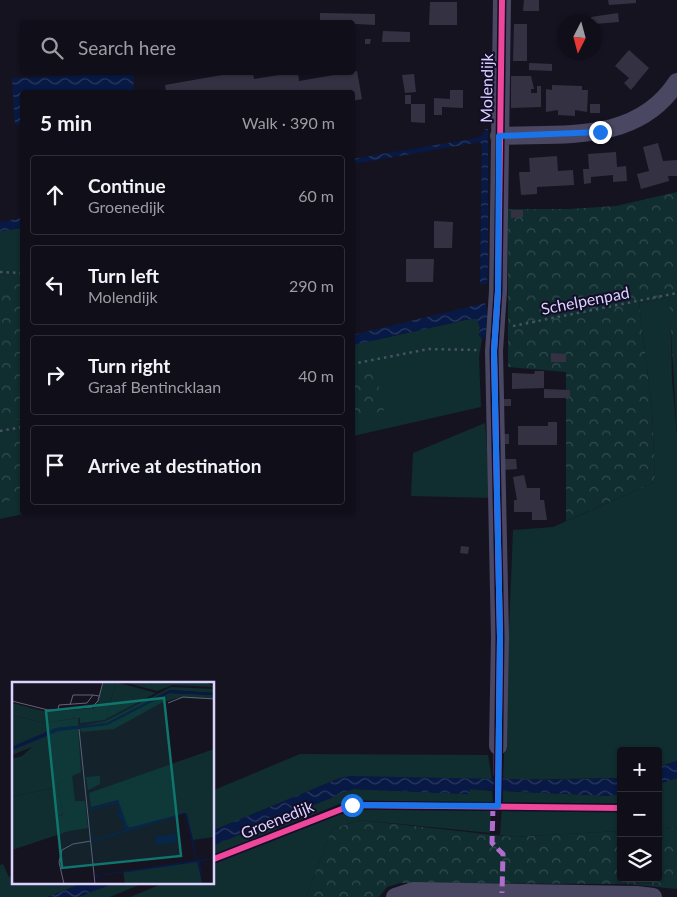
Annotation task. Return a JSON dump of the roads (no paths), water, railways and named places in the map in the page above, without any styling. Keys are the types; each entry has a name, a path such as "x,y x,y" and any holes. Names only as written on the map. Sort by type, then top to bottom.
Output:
{"street":[{"name":"Molendijk","path":"498,746 500,637 494,351 502,0"},
{"path":"499,136 600,132 631,124 664,100 677,82"},
{"path":"395,897 413,891 654,897"}],"lane":[{"name":"Molendijk","path":"498,746 498,774"}],"water":[{"path":"133,75 134,90 20,90 20,125 15,125 12,78"},
{"path":"485,129 488,129 487,284 480,284 482,145 480,142 355,164 355,158 482,136"},
{"path":"20,218 20,228 0,231 0,222"},
{"path":"485,303 489,315 485,338 482,339 479,335 480,327 477,319 355,345 355,334"},
{"path":"677,761 677,778 662,783 662,766"},
{"path":"350,776 553,780 617,778 617,795 609,796 470,789 469,794 353,789 215,845 215,830 340,778"},
{"path":"80,884 111,884 78,897 48,897"}]}
